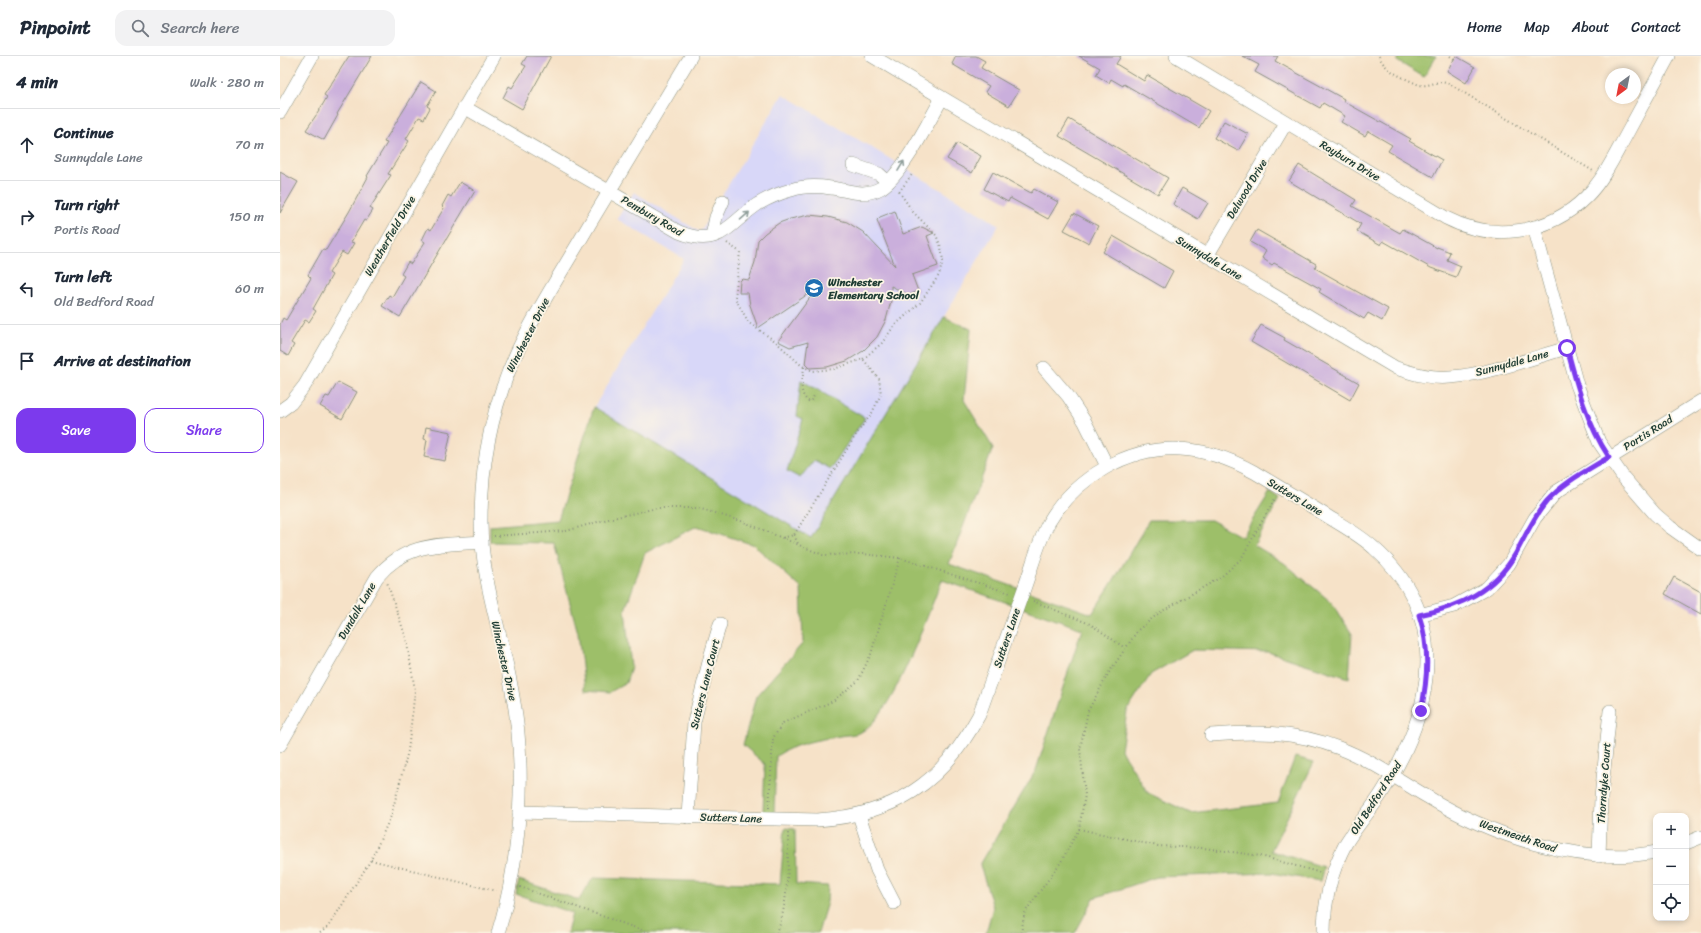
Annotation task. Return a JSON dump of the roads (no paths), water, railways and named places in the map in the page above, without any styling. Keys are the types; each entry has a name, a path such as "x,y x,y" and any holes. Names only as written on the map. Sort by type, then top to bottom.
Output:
{"street":[{"path":"280,112 312,56"},
{"name":"Weatherfield Drive","path":"280,411 290,403 305,385 494,56"},
{"name":"Winchester Drive","path":"498,933 515,860 519,812 518,734 516,716 507,667 489,596 482,540 481,499 485,460 492,422 505,380 533,320 691,56"},
{"name":"Sunnydale Lane","path":"872,56 1381,361 1412,374 1437,377 1462,376 1567,348"},
{"name":"Rayburn Drive","path":"1176,56 1456,224 1475,230 1495,233 1515,232 1534,228 1552,221 1570,211 1586,197 1603,176 1669,56"},
{"name":"Pembury Road","path":"464,107 679,232 694,238 717,234 737,223 758,205 792,189 813,187 831,188 859,194 882,187 898,172 942,98"},
{"name":"Delwood Drive","path":"1207,256 1286,123"},
{"path":"853,165 879,174 888,182"},
{"path":"717,234 716,217 723,201"},
{"path":"1534,228 1587,414 1599,442 1622,477 1655,514 1670,527 1701,548"},
{"path":"1044,368 1068,396 1085,422 1107,466"},
{"name":"Portis Road","path":"1419,615 1454,606 1487,588 1509,564 1534,518 1548,500 1565,485 1701,401"},
{"name":"Sutters Lane","path":"519,812 817,820 859,815 886,806 915,790 942,768 962,745 979,715 1042,538 1060,504 1085,480 1107,466 1136,454 1169,448 1185,449 1204,452 1238,463 1350,530 1374,547 1401,577 1412,596 1419,615"},
{"name":"Dundalk Lane","path":"280,745 383,569 401,555 419,548 482,540"},
{"name":"Old Bedford Road","path":"1324,933 1324,913 1337,862 1347,843 1392,775 1414,731 1426,689 1428,650 1425,631 1419,615"},
{"name":"Sutters Lane Court","path":"688,816 694,722 720,624"},
{"name":"Thorndyke Court","path":"1599,856 1601,798 1610,711"},
{"name":"Westmeath Road","path":"1211,735 1254,731 1301,737 1339,748 1372,763 1445,807 1490,827 1549,848 1599,856 1630,856 1653,852"},
{"path":"859,815 877,870 894,903"},
{"path":"1689,842 1701,837"}],"place":[{"name":"Winchester Elementary School","path":"814,288"}]}
